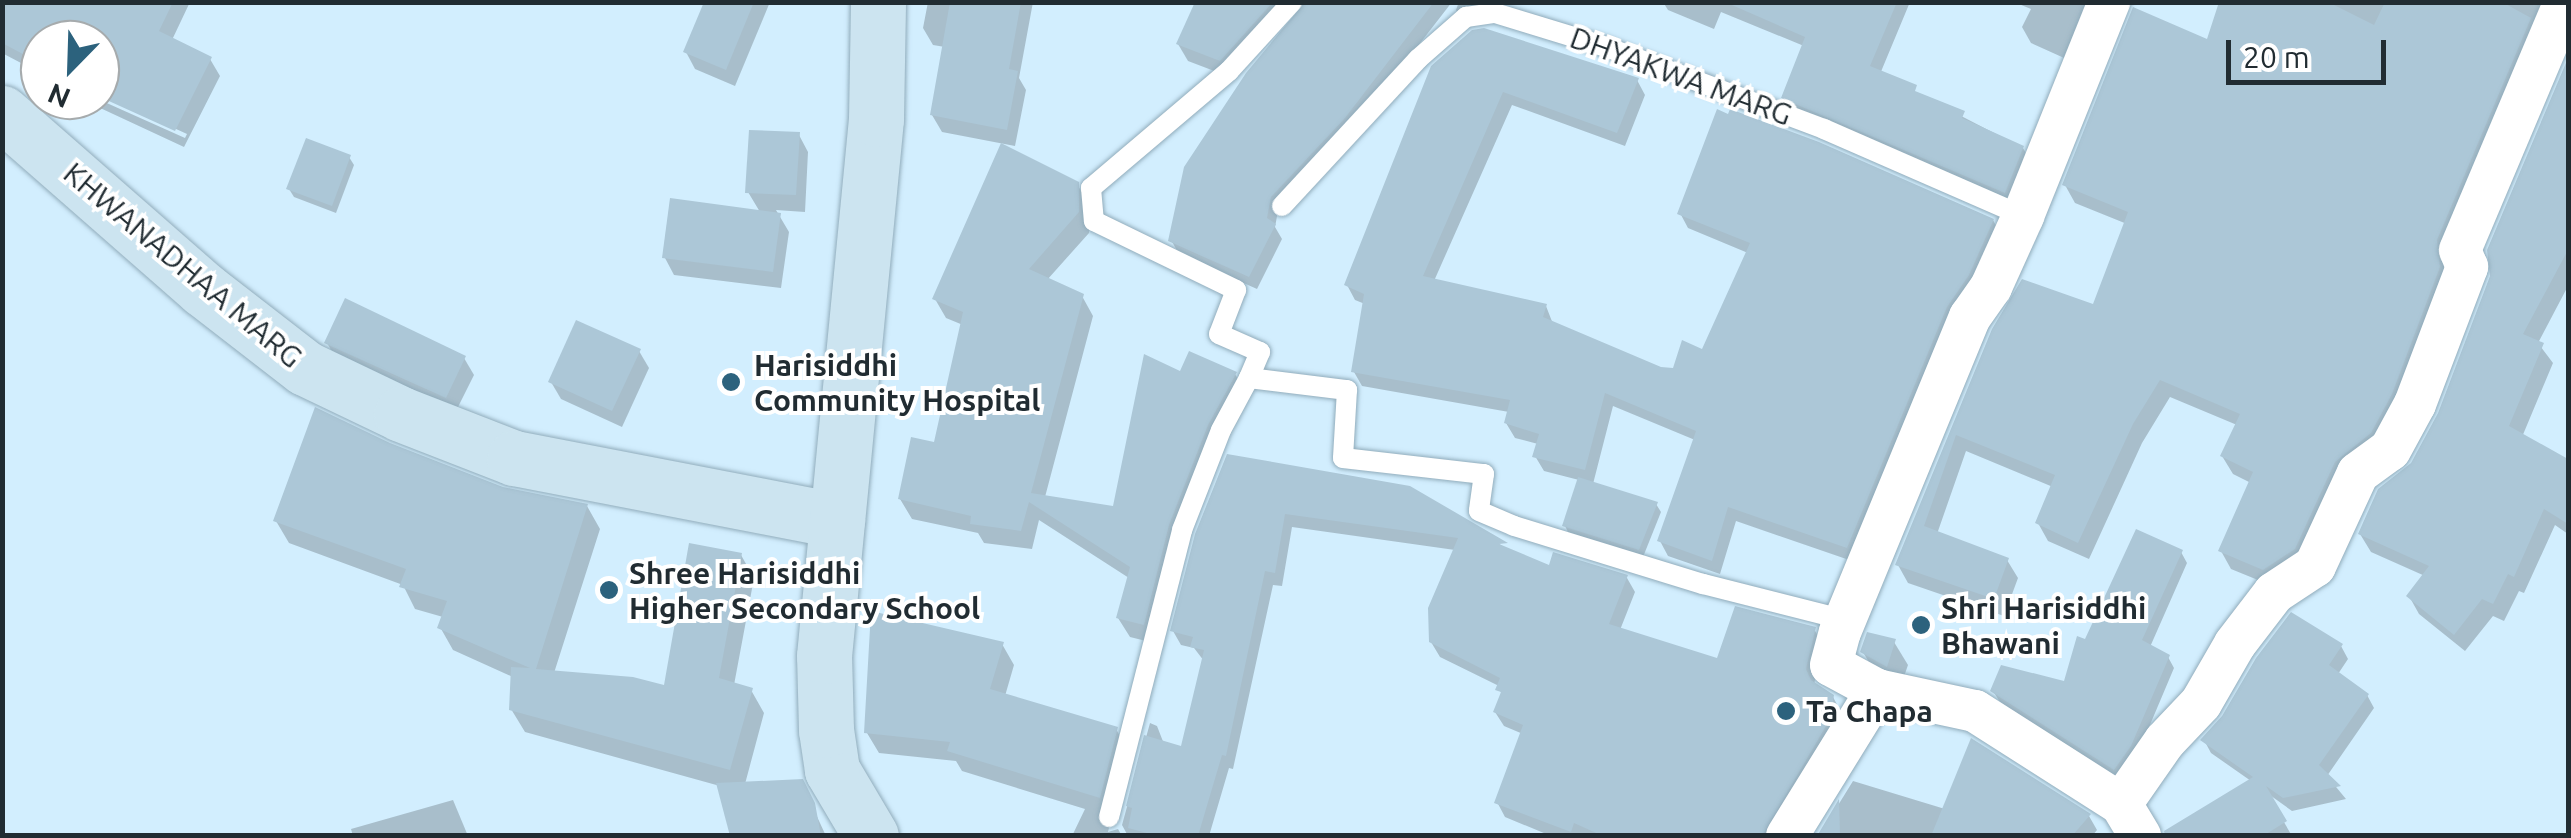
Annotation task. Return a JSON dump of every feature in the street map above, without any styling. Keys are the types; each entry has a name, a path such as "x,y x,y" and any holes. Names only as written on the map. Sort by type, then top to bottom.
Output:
{"street":[{"path":"872,836 832,770 826,730 824,656 876,120 878,2"},
{"path":"2108,2 2023,216 1991,287 1970,317 1845,620 1831,665 1876,690 1976,711 2130,819 2164,742 2201,703 2235,644 2274,593 2315,566 2358,473 2390,450 2416,404 2467,267 2460,250 2565,2"},
{"name":"KHWANADHAA MARG","path":"2,112 203,289 305,368 401,414 514,458 837,520"},
{"path":"1787,836 1876,690"}],"lane":[{"path":"1109,817 1182,530 1221,430 1260,352 1219,334 1236,290 1094,220 1091,188 1229,72 1292,2"},
{"name":"DHYAKWA MARG","path":"1282,206 1418,58 1466,17 1495,13 1606,47 1824,129 2023,216"},
{"path":"1250,378 1347,390 1343,458 1484,474 1479,511 1514,526 1704,584 1845,620"}],"building":[{"path":"2,2 173,2 159,31 212,57 175,131 120,106 120,20 20,20 20,52 2,43"},
{"path":"704,2 754,2 726,70 683,52"},
{"path":"950,2 1021,2 1009,69 1018,71 1007,130 930,115"},
{"path":"1195,2 1273,2 1220,61 1176,44"},
{"path":"1305,2 1434,2 1345,118 1271,197 1267,218 1276,224 1249,277 1168,241 1184,167 1246,73"},
{"path":"1725,2 1897,2 1870,66 1917,85 1915,91 1965,111 1962,118 2024,146 2005,193 1781,98 1805,37"},
{"path":"2219,2 2328,2 2374,25 2385,2 2502,2 2531,18 2437,240 2440,267 2392,394 2371,433 2335,462 2295,549 2263,570 2218,551 2253,472 2220,456 2240,414 2160,380 2133,424 2078,543 2035,523 2055,475 1956,435 1924,526 2009,558 1994,599 1895,565 1992,329 2022,279 2093,304 2128,212 2062,185 2133,7 2207,39"},
{"path":"1484,28 1639,78 1617,133 1503,92 1423,276 1547,304 1543,317 1661,367 1673,368 1682,340 1702,349 1750,243 1677,214 1717,109 1728,114 1730,109 1819,142 1994,219 1969,275 1947,307 1847,548 1728,507 1712,561 1657,541 1696,431 1605,393 1585,470 1532,457 1539,434 1504,423 1510,400 1351,372 1364,294 1344,285 1431,66 1472,30"},
{"path":"2568,58 2568,250 2523,334 2544,343 2509,426 2568,459 2568,524 2544,509 2514,577 2508,574 2493,604 2482,599 2454,635 2406,596 2429,566 2358,534 2378,489 2411,463 2438,413 2490,276 2487,250"},
{"path":"749,130 800,132 796,195 745,193"},
{"path":"306,138 351,155 332,206 286,189"},
{"path":"1001,143 1079,182 1079,212 1029,269 1084,294 1031,493 1113,506 1144,354 1180,371 1189,351 1237,372 1208,425 1169,525 1144,625 1116,618 1130,567 1029,502 1021,531 970,524 971,516 898,499 911,437 934,442 963,312 932,299"},
{"path":"670,198 781,213 773,272 662,258"},
{"path":"345,298 466,356 446,398 324,343"},
{"path":"576,320 641,349 612,411 548,382"},
{"path":"315,407 390,443 503,487 588,504 536,669 633,677 664,685 689,543 742,553 719,678 753,688 730,770 509,710 511,667 530,668 437,628 447,601 399,587 406,569 273,521"},
{"path":"1227,454 1410,486 1508,543 1499,544 1549,565 1553,552 1628,575 1609,624 1717,658 1735,606 1816,627 1806,669 1811,680 1834,695 1830,719 1762,836 1603,836 1574,823 1571,832 1494,803 1523,725 1493,712 1501,692 1495,690 1500,678 1429,642 1428,608 1458,538 1285,514 1275,573 1265,571 1226,756 1222,755 1198,836 1158,836 1128,828 1132,808 1126,806 1144,735 1181,746 1204,650 1190,647 1193,637 1170,631 1195,534"},
{"path":"1578,477 1658,502 1639,550 1562,526"},
{"path":"2136,529 2183,550 2142,640 2170,655 2131,746 2114,770 1990,691 2001,665 2064,681 2077,636 2085,639"},
{"path":"871,611 1004,642 990,689 1118,727 1100,798 947,751 950,742 864,733"},
{"path":"2291,612 2343,644 2329,665 2369,694 2319,765 2341,786 2283,798 2266,786 2287,821 2263,836 2165,836 2164,831 2253,777 2200,740 2222,716 2256,658"},
{"path":"1867,632 1896,639 1887,667 1860,652"},
{"path":"1971,738 2091,814 2072,836 1931,836"},
{"path":"803,779 815,803 821,836 730,836 716,783"},
{"path":"1839,799 1840,836 1817,836"}],"place":[{"name":"Harisiddhi Community Hospital","path":"731,382"},
{"name":"Shree Harisiddhi Higher Secondary School","path":"609,590"},
{"name":"Shri Harisiddhi Bhawani","path":"1921,625"},
{"name":"Ta Chapa","path":"1786,711"}]}
